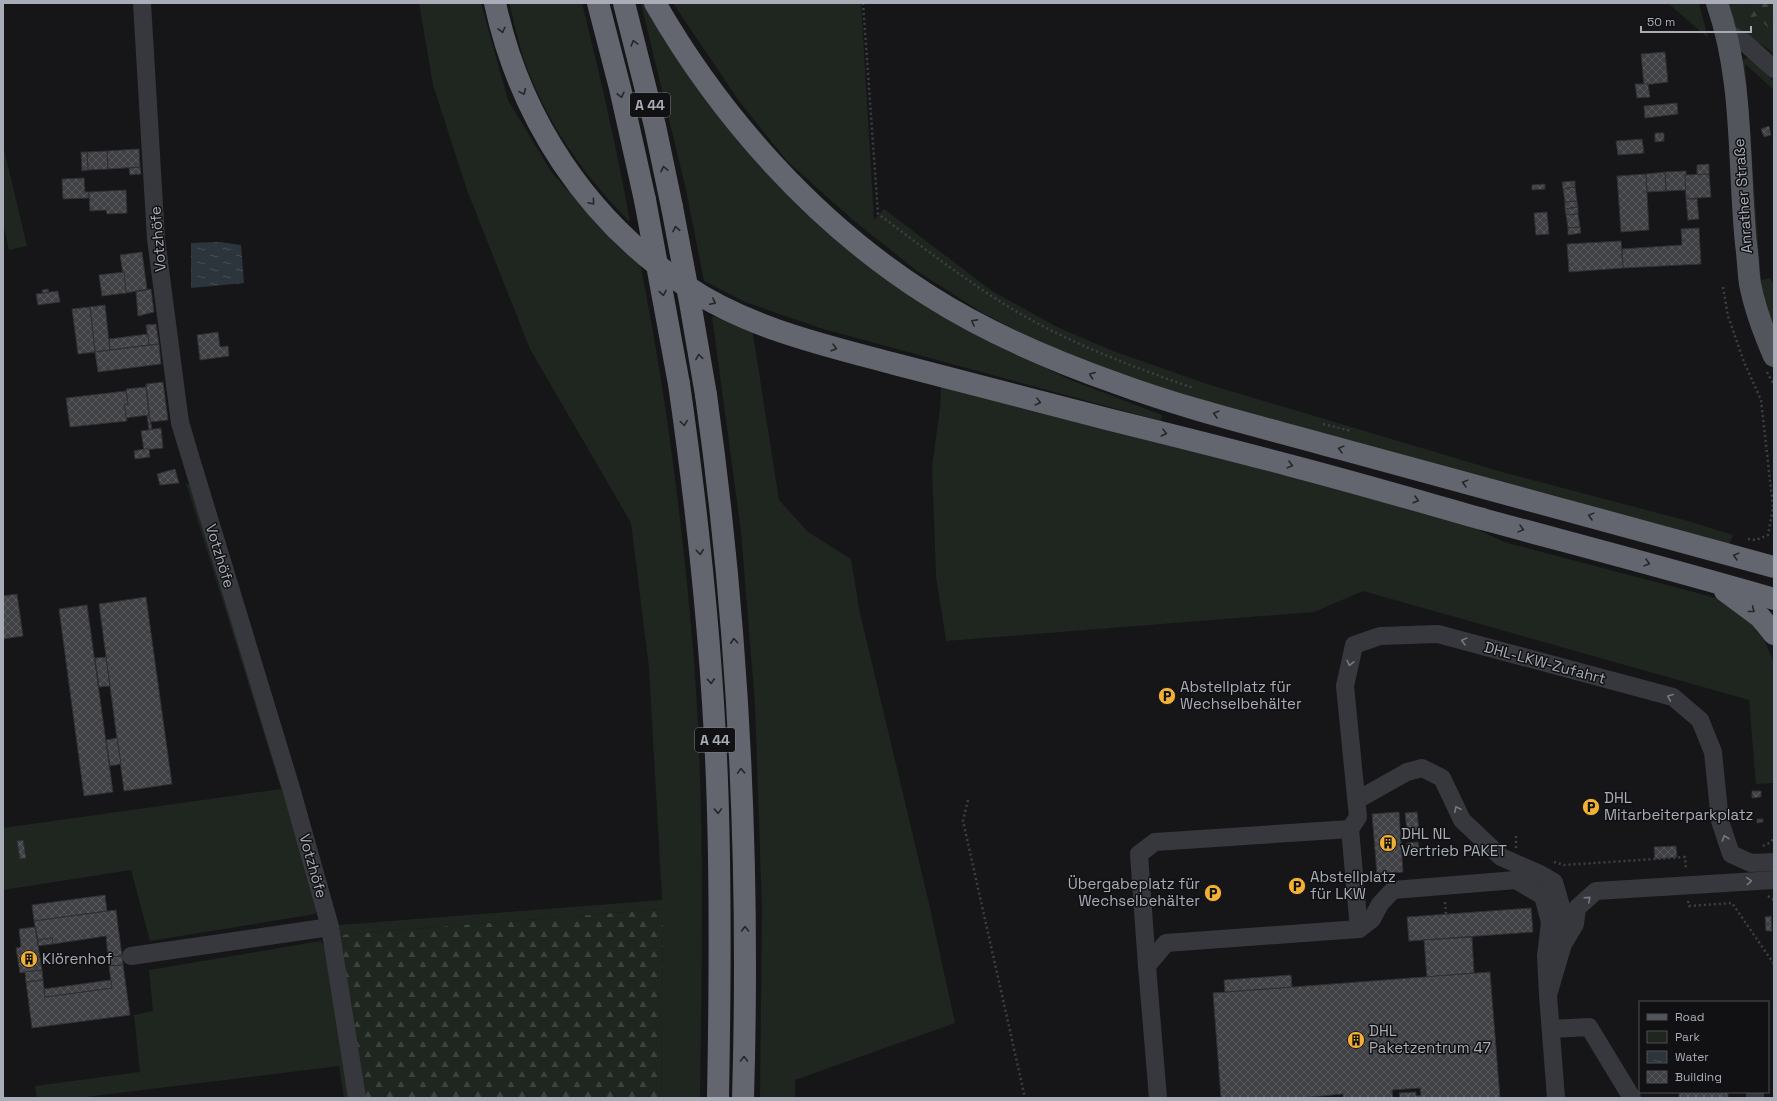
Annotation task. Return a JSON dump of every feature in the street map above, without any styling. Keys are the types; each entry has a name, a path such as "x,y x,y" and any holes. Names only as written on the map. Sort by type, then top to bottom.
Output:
{"highway":[{"path":"496,3 508,51 524,95 544,136 581,190 616,229 654,263 694,292 732,311 776,329 842,350 1008,394 1291,465 1774,599"},
{"name":"A 44","path":"598,3 645,200 679,384 701,561 714,724 720,900 718,1098"},
{"name":"A 44","path":"624,3 652,113 690,302 706,395 728,574 741,757 745,920 743,1098"},
{"path":"655,3 684,50 713,92 754,141 809,200 854,240 892,270 926,294 981,325 1075,368 1137,391 1176,403 1774,567"},
{"path":"1709,580 1739,600 1760,617 1774,634"}],"main road":[{"name":"Anrather Straße","path":"1717,3 1726,32 1736,89 1744,221 1750,284 1763,329 1774,356"}],"street":[{"name":"Votzhöfe","path":"142,3 156,239 180,423 291,788 330,927 357,1098"},
{"path":"1726,32 1744,42 1774,69"},
{"name":"DHL-LKW-Zufahrt","path":"1357,800 1345,686 1354,645 1380,636 1438,634 1673,697 1700,720 1713,752 1720,821 1731,854 1751,863 1774,862"},
{"path":"1358,929 1350,829 1358,817 1357,800 1407,772 1422,768 1442,778 1462,820 1500,857 1540,874 1554,882 1563,913 1563,944"},
{"path":"1158,1098 1139,854 1154,842 1350,829"},
{"path":"1147,966 1166,943 1358,929 1372,919 1380,904 1393,890 1516,880 1543,896 1550,922 1546,956 1556,1098"},
{"path":"1548,995 1563,944 1575,924 1577,908 1596,891 1774,880"},
{"path":"131,956 330,927"},
{"path":"1551,1029 1590,1027 1632,1098"}],"path":[{"path":"863,3 878,214 956,272 1005,305 1069,339 1129,366 1200,390"},
{"path":"1723,287 1728,316 1744,362 1761,400 1773,507 1768,535 1756,540 1744,539"},
{"path":"1315,422 1352,432"},
{"path":"968,800 963,821 1025,1098"}],"green space":[{"path":"419,3 481,3 508,100 552,173 608,235 639,258 649,308 665,408 679,509 694,661 700,770 702,880 700,1098 661,1098 663,909 339,935 208,504 182,392 211,501 339,925 662,900 649,668 631,523 530,349 467,190 433,85"},
{"path":"509,3 582,3 608,112 630,222 582,167 555,126 543,104 524,59"},
{"path":"641,3 647,3 792,192 995,343 1068,379 1162,415 1161,421 820,328 745,302 704,281 686,190"},
{"path":"673,3 861,3 874,220 884,209 992,291 1057,327 1113,351 1207,384 1502,472 1688,521 1733,535 1729,545 1190,402 1056,351 981,312 917,271 853,220 787,161 739,101"},
{"path":"1668,3 1699,3 1708,38"},
{"path":"1724,3 1746,3 1747,15 1756,16 1774,33 1774,54 1758,43 1739,36"},
{"path":"1746,3 1774,3 1774,33 1756,16 1750,18 1747,15"},
{"path":"1747,58 1753,58 1760,65 1760,68 1774,82 1774,90 1745,64 1761,280 1770,278 1774,285 1774,336 1758,282 1741,61"},
{"path":"3,145 27,246 9,250 3,222"},
{"path":"712,316 752,328 779,500 808,532 851,559 860,613 928,899 955,1023 795,1080 795,1098 760,1098 762,909 755,704 741,532"},
{"path":"941,382 1468,525 1504,542 1724,600 1758,621 1755,630 1764,639 1774,663 1774,783 1756,784 1749,700 1363,591 1314,612 946,641 936,576 932,467 940,408"},
{"path":"186,483 195,487 320,905 315,914 150,941 131,870 3,890 3,828 281,789"},
{"path":"663,909 661,1098 365,1098 339,935"},
{"path":"321,941 331,961 353,1098 344,1098 339,1066 77,1098 37,1098 35,1086 140,1072 134,1015 153,1011 149,970"}],"water":[{"path":"220,242 241,245 244,283 191,288 191,243"}],"building":[{"path":"1665,52 1668,82 1644,85 1641,54"},
{"path":"1635,84 1648,84 1650,97 1637,98"},
{"path":"1677,103 1678,114 1645,118 1644,106"},
{"path":"1769,126 1771,135 1764,137 1761,129"},
{"path":"1655,133 1664,133 1664,141 1655,142"},
{"path":"1642,139 1644,153 1618,155 1616,141"},
{"path":"139,149 140,167 108,169 107,151"},
{"path":"107,151 108,169 88,170 87,152"},
{"path":"81,152 87,152 88,170 82,171"},
{"path":"1709,164 1709,174 1697,175 1697,165"},
{"path":"140,167 141,174 130,175 129,168"},
{"path":"1686,171 1686,190 1666,191 1665,172"},
{"path":"1665,172 1666,191 1647,192 1646,174"},
{"path":"1646,174 1649,230 1621,232 1617,176"},
{"path":"1709,174 1711,197 1686,199 1685,175"},
{"path":"84,178 85,192 89,192 89,198 63,199 62,179"},
{"path":"1575,181 1575,187 1563,189 1562,182"},
{"path":"1545,184 1545,189 1532,190 1532,185"},
{"path":"1575,187 1577,201 1565,202 1563,189"},
{"path":"126,190 127,213 107,214 106,210 90,211 89,192"},
{"path":"1686,199 1697,199 1699,219 1688,220"},
{"path":"1577,201 1578,207 1565,209 1565,202"},
{"path":"1578,207 1578,214 1566,215 1565,209"},
{"path":"1547,212 1549,234 1536,235 1534,213"},
{"path":"1578,214 1580,227 1568,228 1566,215"},
{"path":"1580,227 1581,233 1568,235 1568,228"},
{"path":"1699,228 1701,264 1623,268 1622,249 1682,245 1681,229"},
{"path":"1621,241 1623,268 1569,272 1567,244"},
{"path":"142,252 147,289 126,293 120,255"},
{"path":"124,272 126,293 102,296 99,275"},
{"path":"48,289 49,292 43,293 42,290"},
{"path":"151,289 154,312 138,316 136,292"},
{"path":"58,291 60,302 38,305 36,294"},
{"path":"105,305 110,350 95,352 90,307"},
{"path":"90,307 95,352 78,354 72,309"},
{"path":"156,324 159,344 149,345 146,325"},
{"path":"218,332 220,347 228,346 229,356 200,360 197,335"},
{"path":"148,334 149,345 110,350 109,339"},
{"path":"159,344 161,364 98,372 95,352"},
{"path":"163,382 168,420 150,422 146,384"},
{"path":"146,387 149,415 126,418 124,404 128,404 126,389"},
{"path":"126,391 128,404 124,404 127,421 70,427 66,398"},
{"path":"147,415 149,415 152,429 149,430"},
{"path":"161,428 163,448 144,450 141,431"},
{"path":"149,449 150,457 135,459 134,451"},
{"path":"175,469 179,483 160,485 157,474"},
{"path":"17,594 23,636 3,639 3,596"},
{"path":"146,597 172,784 124,791 99,604"},
{"path":"87,605 113,792 84,796 59,609"},
{"path":"106,657 110,686 99,687 95,658"},
{"path":"117,738 121,764 110,766 106,740"},
{"path":"1752,791 1761,791 1761,797 1752,798"},
{"name":"DHL NL Vertrieb PAKET","path":"1399,812 1403,872 1377,874 1372,814"},
{"path":"1417,812 1419,830 1407,831 1405,813"},
{"path":"1757,819 1763,819 1763,822 1757,823"},
{"path":"23,840 26,858 20,859 17,841"},
{"path":"1418,842 1419,848 1407,849 1407,843"},
{"path":"1676,846 1677,857 1655,859 1654,847"},
{"path":"1419,848 1419,854 1407,855 1407,849"},
{"path":"105,895 107,911 34,921 32,905"},
{"path":"1531,908 1533,932 1409,941 1407,917"},
{"path":"116,910 122,956 108,957 106,936 53,944 52,938 38,940 34,921"},
{"path":"1771,916 1772,931 1766,931 1765,917"},
{"name":"Klörenhof","path":"35,927 42,970 20,973 16,948 21,947 19,929"},
{"path":"1472,937 1474,973 1427,977 1424,940"},
{"path":"52,938 53,944 38,946 38,940"},
{"path":"122,956 123,965 109,966 108,957"},
{"path":"123,965 130,1015 32,1028 26,982 43,980 45,997 112,988 109,966"},
{"path":"42,970 43,980 26,982 25,972"},
{"name":"DHL Paketzentrum 47","path":"1490,972 1500,1098 1400,1098 1399,1093 1416,1092 1416,1096 1421,1095 1420,1088 1392,1090 1393,1098 1343,1098 1343,1094 1300,1098 1221,1098 1213,993"},
{"path":"1291,975 1292,987 1225,992 1224,980"},
{"path":"111,980 112,988 45,997 44,989"},
{"path":"1679,1093 1728,1093 1728,1098 1679,1098"}],"place":[{"name":"Abstellplatz für Wechselbehälter","path":"1167,696"},
{"name":"DHL Mitarbeiterparkplatz","path":"1591,807"},
{"name":"DHL NL Vertrieb PAKET","path":"1388,843"},
{"name":"Abstellplatz für LKW","path":"1297,886"},
{"name":"Übergabeplatz für Wechselbehälter","path":"1213,893"},
{"name":"Klörenhof","path":"29,959"},
{"name":"DHL Paketzentrum 47","path":"1356,1040"}]}
